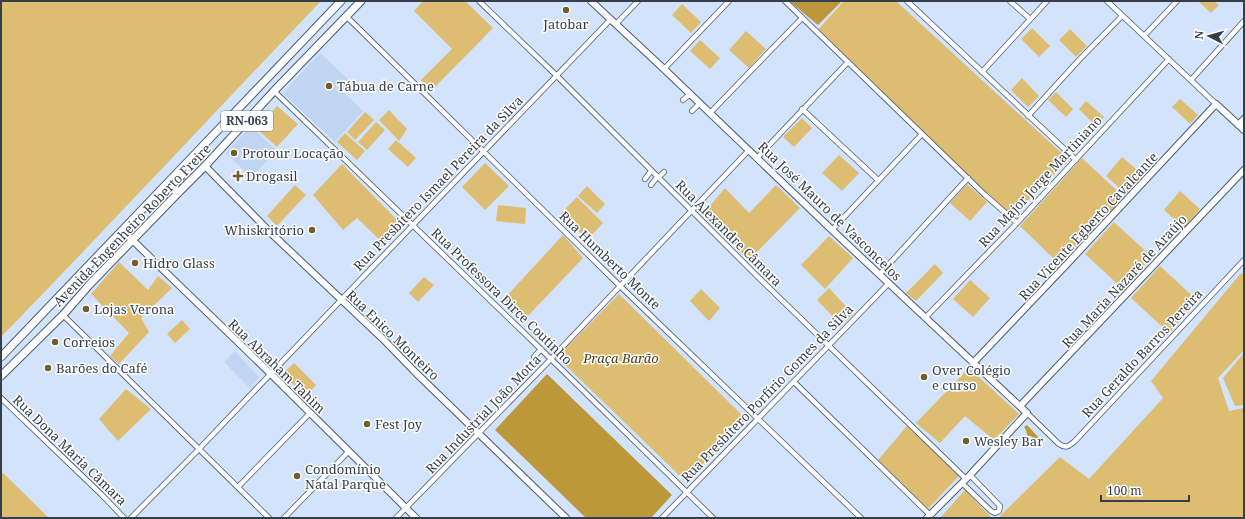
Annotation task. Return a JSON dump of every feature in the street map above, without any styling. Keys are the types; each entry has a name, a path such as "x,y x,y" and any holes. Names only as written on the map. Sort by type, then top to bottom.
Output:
{"main road":[{"name":"Avenida Engenheiro Roberto Freire","path":"1,357 123,231 341,1"},
{"name":"Avenida Engenheiro Roberto Freire","path":"1,376 63,315 90,284 205,166 274,91 361,1"},
{"name":"Rua José Mauro de Vasconcelos","path":"591,1 1027,413"},
{"path":"1216,104 1244,130"},
{"name":"Rua Vicente Egberto Cavalcante","path":"974,362 1216,104"},
{"path":"1238,125 1244,119"},
{"path":"178,193 175,191 174,184 195,160 197,152"},
{"name":"Rua Enico Monteiro","path":"205,166 273,235 383,339 416,373 566,518"},
{"name":"Rua Maria Nazaré de Araújo","path":"1020,406 1244,170"},
{"name":"Rua Abraham Tahim","path":"123,231 350,451 416,518"},
{"path":"928,516 966,479 1027,413"}],"street":[{"name":"Rua Alexandre Câmara","path":"479,1 966,479"},
{"name":"Rua Presbítero Ismael Pereira da Silva","path":"131,518 557,76 613,22 638,1"},
{"path":"664,69 729,1"},
{"path":"785,1 922,134 1017,223"},
{"path":"907,1 1076,160"},
{"path":"1010,1 1030,19"},
{"path":"982,72 1047,1"},
{"path":"1107,1 1216,104"},
{"path":"1144,36 1178,1"},
{"name":"Rua Humberto Monte","path":"346,16 620,286 861,518"},
{"path":"1028,116 1122,16"},
{"path":"710,113 802,18"},
{"path":"1190,80 1244,21"},
{"name":"Rua Major Jorge Martiniano","path":"926,317 1017,223 1169,59"},
{"path":"757,158 848,62"},
{"name":"Rua Professora Dirce Coutinho","path":"274,91 541,349 713,518"},
{"path":"683,100 690,94"},
{"path":"692,111 700,103"},
{"path":"802,109 878,180"},
{"path":"832,230 922,134"},
{"name":"Rua Industrial João Motta","path":"396,518 551,359 749,150"},
{"path":"644,179 651,171"},
{"path":"651,185 664,172"},
{"path":"880,274 968,178"},
{"name":"Rua Geraldo Barros Pereira","path":"1053,438 1065,447 1072,444 1244,260"},
{"name":"Rua Presbítero Porfírio Gomes da Silva","path":"662,518 889,283"},
{"path":"63,315 269,518"},
{"path":"534,357 541,349"},
{"path":"794,382 928,516"},
{"name":"Rua Dona Maria Câmara","path":"1,398 124,518"},
{"path":"238,487 310,413"},
{"name":"Rua José Mauro de Vasconcelos","path":"1027,413 1053,438"},
{"path":"284,518 350,451"},
{"path":"966,479 1000,506 999,511 995,513 991,511 966,479"}],"shaded area":[{"path":"789,1 842,1 818,25"},
{"path":"320,53 349,80 340,89 363,111 335,142 283,93"},
{"name":"Protour Locação","path":"251,126 277,151 251,177 226,153"},
{"path":"235,351 259,377 250,388 224,362"},
{"path":"547,374 672,495 651,518 586,518 495,430"},
{"path":"1027,425 1041,440 1037,444 1031,436 1027,435 1024,427"}],"green space":[{"path":"1,1 321,1 1,337"},
{"path":"423,1 465,1 493,28 431,91 421,80 452,49 414,11"},
{"path":"844,1 896,1 1069,160 1012,216 816,32"},
{"path":"1198,1 1214,1 1219,5 1211,13"},
{"path":"682,4 701,22 691,33 672,15"},
{"path":"1032,28 1050,46 1039,57 1021,39"},
{"path":"1070,29 1087,46 1076,57 1059,40"},
{"path":"746,31 766,49 749,68 729,50"},
{"path":"700,40 720,58 710,69 690,51"},
{"path":"1022,78 1039,96 1028,107 1011,90"},
{"path":"1056,92 1073,109 1066,117 1048,100"},
{"path":"1180,99 1198,115 1190,124 1172,107"},
{"path":"1086,101 1104,117 1096,126 1079,109"},
{"path":"277,106 298,124 277,147 256,128"},
{"path":"389,110 407,129 399,141 379,120"},
{"path":"365,112 374,120 355,140 347,132"},
{"path":"802,118 812,128 794,147 783,137"},
{"path":"376,122 385,130 367,150 358,142"},
{"path":"345,133 365,151 357,160 337,142"},
{"path":"396,140 416,158 408,167 388,149"},
{"path":"839,155 859,173 842,191 822,173"},
{"path":"1122,157 1143,175 1126,194 1106,176"},
{"path":"1082,158 1124,197 1059,264 1020,226"},
{"path":"485,163 509,186 485,210 462,187"},
{"path":"342,164 402,225 383,243 357,218 343,230 313,195"},
{"path":"967,184 987,202 970,221 950,203"},
{"path":"295,185 306,195 277,226 267,216"},
{"path":"776,185 800,208 749,260 703,214 725,188 749,213"},
{"path":"587,186 605,204 597,213 578,196"},
{"path":"1180,191 1200,209 1184,228 1164,210"},
{"path":"577,197 603,223 587,240 561,213"},
{"path":"498,205 526,208 525,224 496,221"},
{"path":"1114,222 1152,257 1123,289 1085,254"},
{"path":"563,235 583,258 524,320 503,300"},
{"path":"829,236 853,258 825,289 801,265"},
{"path":"119,262 148,290 158,276 172,288 141,318 149,332 119,364 110,356 129,333 91,294"},
{"path":"935,264 943,273 916,301 906,293"},
{"path":"1160,266 1198,301 1169,333 1131,298"},
{"path":"1241,273 1244,275 1244,350 1218,378 1229,411 1244,408 1244,518 998,518 1060,457 1089,479 1163,398 1151,381"},
{"path":"424,277 434,285 418,302 409,293"},
{"path":"970,280 990,298 973,317 953,299"},
{"path":"829,288 853,314 841,325 817,300"},
{"path":"701,289 720,308 709,321 690,301"},
{"name":"Praça Barão","path":"619,294 746,419 686,482 557,357"},
{"path":"182,320 190,329 175,343 167,334"},
{"path":"1244,353 1244,405 1235,406 1223,378"},
{"path":"294,363 316,385 306,396 282,374"},
{"path":"969,368 1019,414 994,440 965,416 940,443 916,423"},
{"path":"126,389 151,409 118,441 99,419"},
{"path":"907,426 959,476 928,509 878,460"},
{"path":"1,473 3,473 49,518 1,518"},
{"path":"965,490 992,518 940,518"}],"place":[{"name":"Jatobar","path":"566,10"},
{"name":"Tábua de Carne","path":"329,86"},
{"name":"Protour Locação","path":"234,153"},
{"name":"Drogasil","path":"238,176"},
{"name":"Whiskritório","path":"312,230"},
{"name":"Hidro Glass","path":"135,263"},
{"name":"Lojas Verona","path":"86,309"},
{"name":"Correios","path":"55,342"},
{"name":"Barões do Café","path":"48,368"},
{"name":"Over Colégio e curso","path":"924,377"},
{"name":"Fest Joy","path":"367,424"},
{"name":"Wesley Bar","path":"966,441"},
{"name":"Condomínio Natal Parque","path":"297,476"}]}
